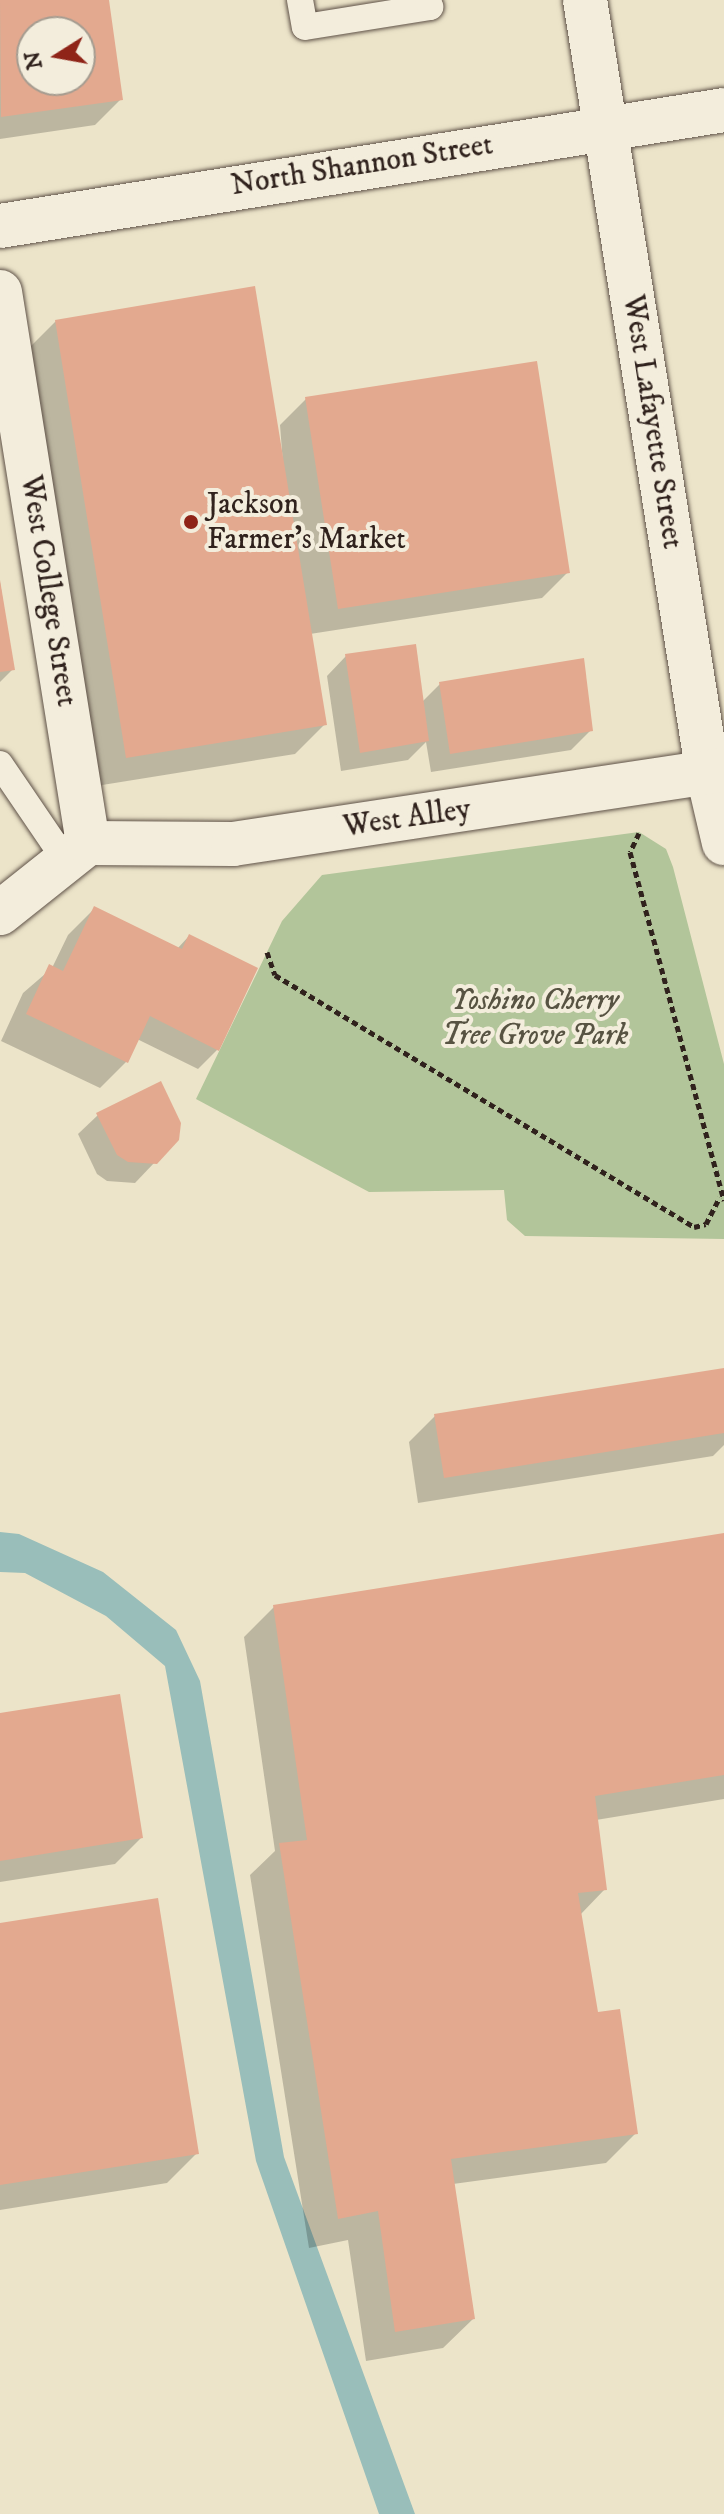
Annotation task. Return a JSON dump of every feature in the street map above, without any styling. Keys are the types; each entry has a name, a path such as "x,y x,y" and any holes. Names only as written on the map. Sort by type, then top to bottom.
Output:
{"street":[{"name":"West Lafayette Street","path":"585,0 603,127 716,773 724,843"},
{"name":"North Shannon Street","path":"0,226 724,110"},
{"name":"West College Street","path":"0,292 76,851"},
{"name":"West Alley","path":"76,851 233,844 716,773"},
{"path":"0,913 76,851"}],"lane":[{"path":"300,0 305,27 430,7 428,0"},
{"path":"0,764 76,851"}],"path":[{"path":"267,952 275,975 694,1227 706,1224 722,1199 630,852 639,832"}],"green space":[{"name":"Yoshino Cherry Tree Grove Park","path":"639,832 666,849 673,867 724,1064 724,1239 525,1236 507,1220 504,1190 369,1192 196,1099 282,921 322,875"}],"water":[{"path":"0,1532 19,1534 103,1572 176,1630 200,1681 284,2157 415,2514 379,2514 256,2161 165,1666 106,1616 25,1573 0,1572"}],"building":[{"path":"0,0 109,0 123,100 1,117"},
{"name":"Jackson Farmer's Market","path":"255,286 327,725 126,758 55,320"},
{"path":"537,361 570,573 338,609 305,397"},
{"path":"0,580 15,670 0,672"},
{"path":"416,644 429,741 360,753 345,654"},
{"path":"584,658 593,731 450,754 439,682"},
{"path":"94,906 182,949 189,934 258,968 219,1051 150,1016 128,1063 26,1014 49,964 63,971"},
{"path":"161,1081 181,1123 179,1140 157,1164 128,1162 117,1155 96,1113"},
{"path":"724,1368 724,1433 444,1478 434,1414"},
{"path":"724,1533 724,1775 595,1796 607,1890 578,1893 598,2012 620,2009 638,2134 451,2159 475,2319 395,2332 378,2211 338,2219 279,1843 307,1840 273,1605"},
{"path":"120,1694 143,1838 0,1861 0,1713"},
{"path":"158,1898 199,2154 0,2185 0,1923"}],"place":[{"name":"Jackson Farmer's Market","path":"191,522"}]}
